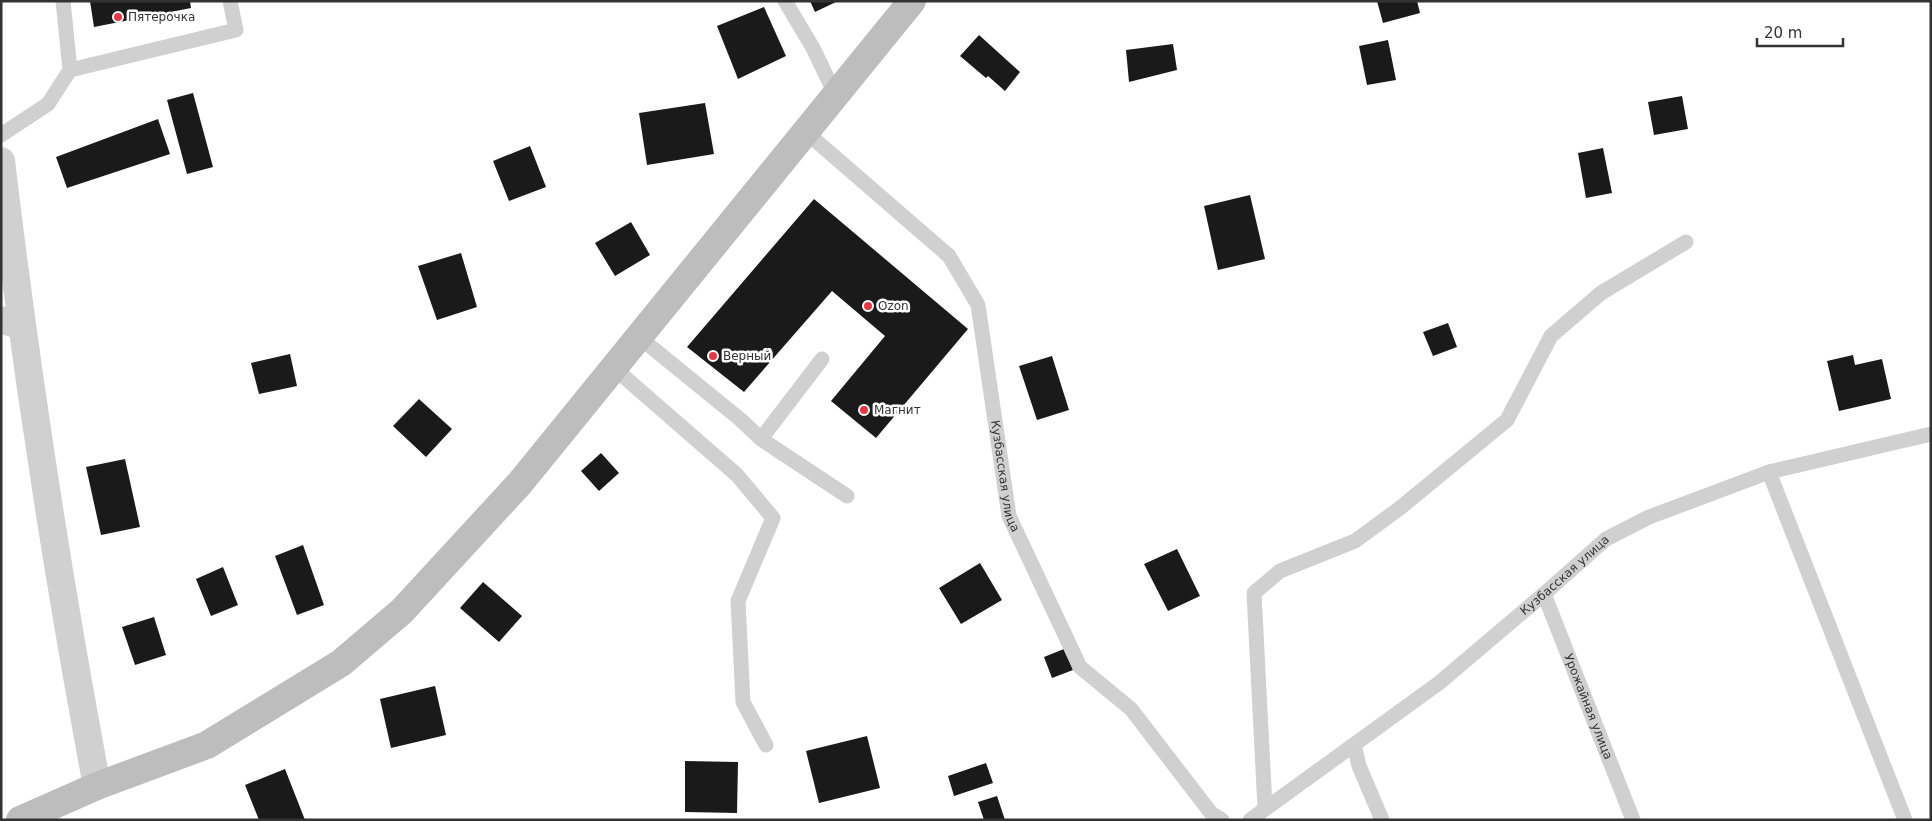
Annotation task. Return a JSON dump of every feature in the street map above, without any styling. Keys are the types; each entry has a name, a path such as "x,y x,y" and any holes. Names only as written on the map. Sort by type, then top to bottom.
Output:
{"main road":[{"path":"20,820 97,786 208,746 342,663 402,611 520,483 912,1"}],"street":[{"path":"1,161 11,323 97,786"}],"lane":[{"path":"1,135 48,104 70,70 63,1"},
{"path":"70,70 236,30 230,1"},
{"path":"785,1 813,48 836,96"},
{"name":"Кузбасская улица","path":"806,133 948,256 978,304 1009,516 1080,667 1131,709 1211,813 1222,820"},
{"path":"1265,808 1254,593 1280,571 1355,541 1400,508 1507,420 1551,336 1601,293 1686,242"},
{"path":"638,337 741,420 761,439 848,496"},
{"path":"761,439 822,358"},
{"path":"614,368 736,475 774,518 738,601 743,702 766,745"},
{"name":"Кузбасская улица","path":"1250,820 1439,683 1606,539 1650,517 1769,472 1931,434"},
{"path":"1769,472 1905,820"},
{"name":"Урожайная улица","path":"1544,594 1633,820"},
{"path":"1354,745 1359,766 1382,820"}],"building":[{"name":"Пятерочка","path":"90,1 190,1 191,8 94,27"},
{"path":"810,1 838,1 815,12"},
{"path":"1377,1 1417,1 1420,13 1383,23"},
{"path":"764,7 786,56 738,79 717,26"},
{"path":"979,35 1020,72 1005,91 960,56"},
{"path":"1388,40 1396,80 1367,85 1359,46"},
{"path":"1173,44 1177,70 1129,82 1126,50"},
{"path":"193,93 213,167 187,174 167,100"},
{"path":"1682,96 1688,129 1654,135 1648,102"},
{"path":"705,103 714,154 647,165 639,113"},
{"path":"158,119 170,154 67,188 56,157"},
{"path":"530,146 546,187 509,201 493,161"},
{"path":"1603,148 1612,193 1586,198 1578,153"},
{"path":"1250,195 1265,259 1218,270 1204,206"},
{"path":"814,199 968,329 876,438 831,401 885,336 832,291 744,392 687,347"},
{"path":"631,222 650,255 615,276 595,243"},
{"path":"461,253 477,307 437,320 418,266"},
{"path":"1448,323 1457,347 1433,356 1423,332"},
{"path":"290,354 297,386 259,394 251,363"},
{"path":"1853,355 1855,365 1882,359 1891,399 1839,411 1827,361"},
{"path":"1052,356 1069,410 1037,420 1019,366"},
{"path":"419,399 452,429 426,457 393,426"},
{"path":"601,453 619,473 599,491 581,471"},
{"path":"125,459 140,527 101,535 86,467"},
{"path":"303,545 324,605 297,615 275,556"},
{"path":"1177,549 1200,596 1168,611 1144,564"},
{"path":"980,563 1002,600 961,624 939,588"},
{"path":"223,567 238,605 211,616 196,579"},
{"path":"483,582 522,616 499,642 460,608"},
{"path":"154,617 166,655 135,665 122,627"},
{"path":"1064,649 1073,670 1052,678 1044,657"},
{"path":"435,686 446,735 391,748 380,699"},
{"path":"867,736 880,788 819,803 806,751"},
{"path":"685,761 738,762 737,813 685,812"},
{"path":"986,763 993,783 954,796 948,776"},
{"path":"285,769 305,820 259,820 245,785"},
{"path":"997,796 1005,820 984,820 978,802"}],"place":[{"name":"Пятерочка","path":"118,17"},
{"name":"Ozon","path":"868,306"},
{"name":"Верный","path":"713,356"},
{"name":"Магнит","path":"864,410"}]}
